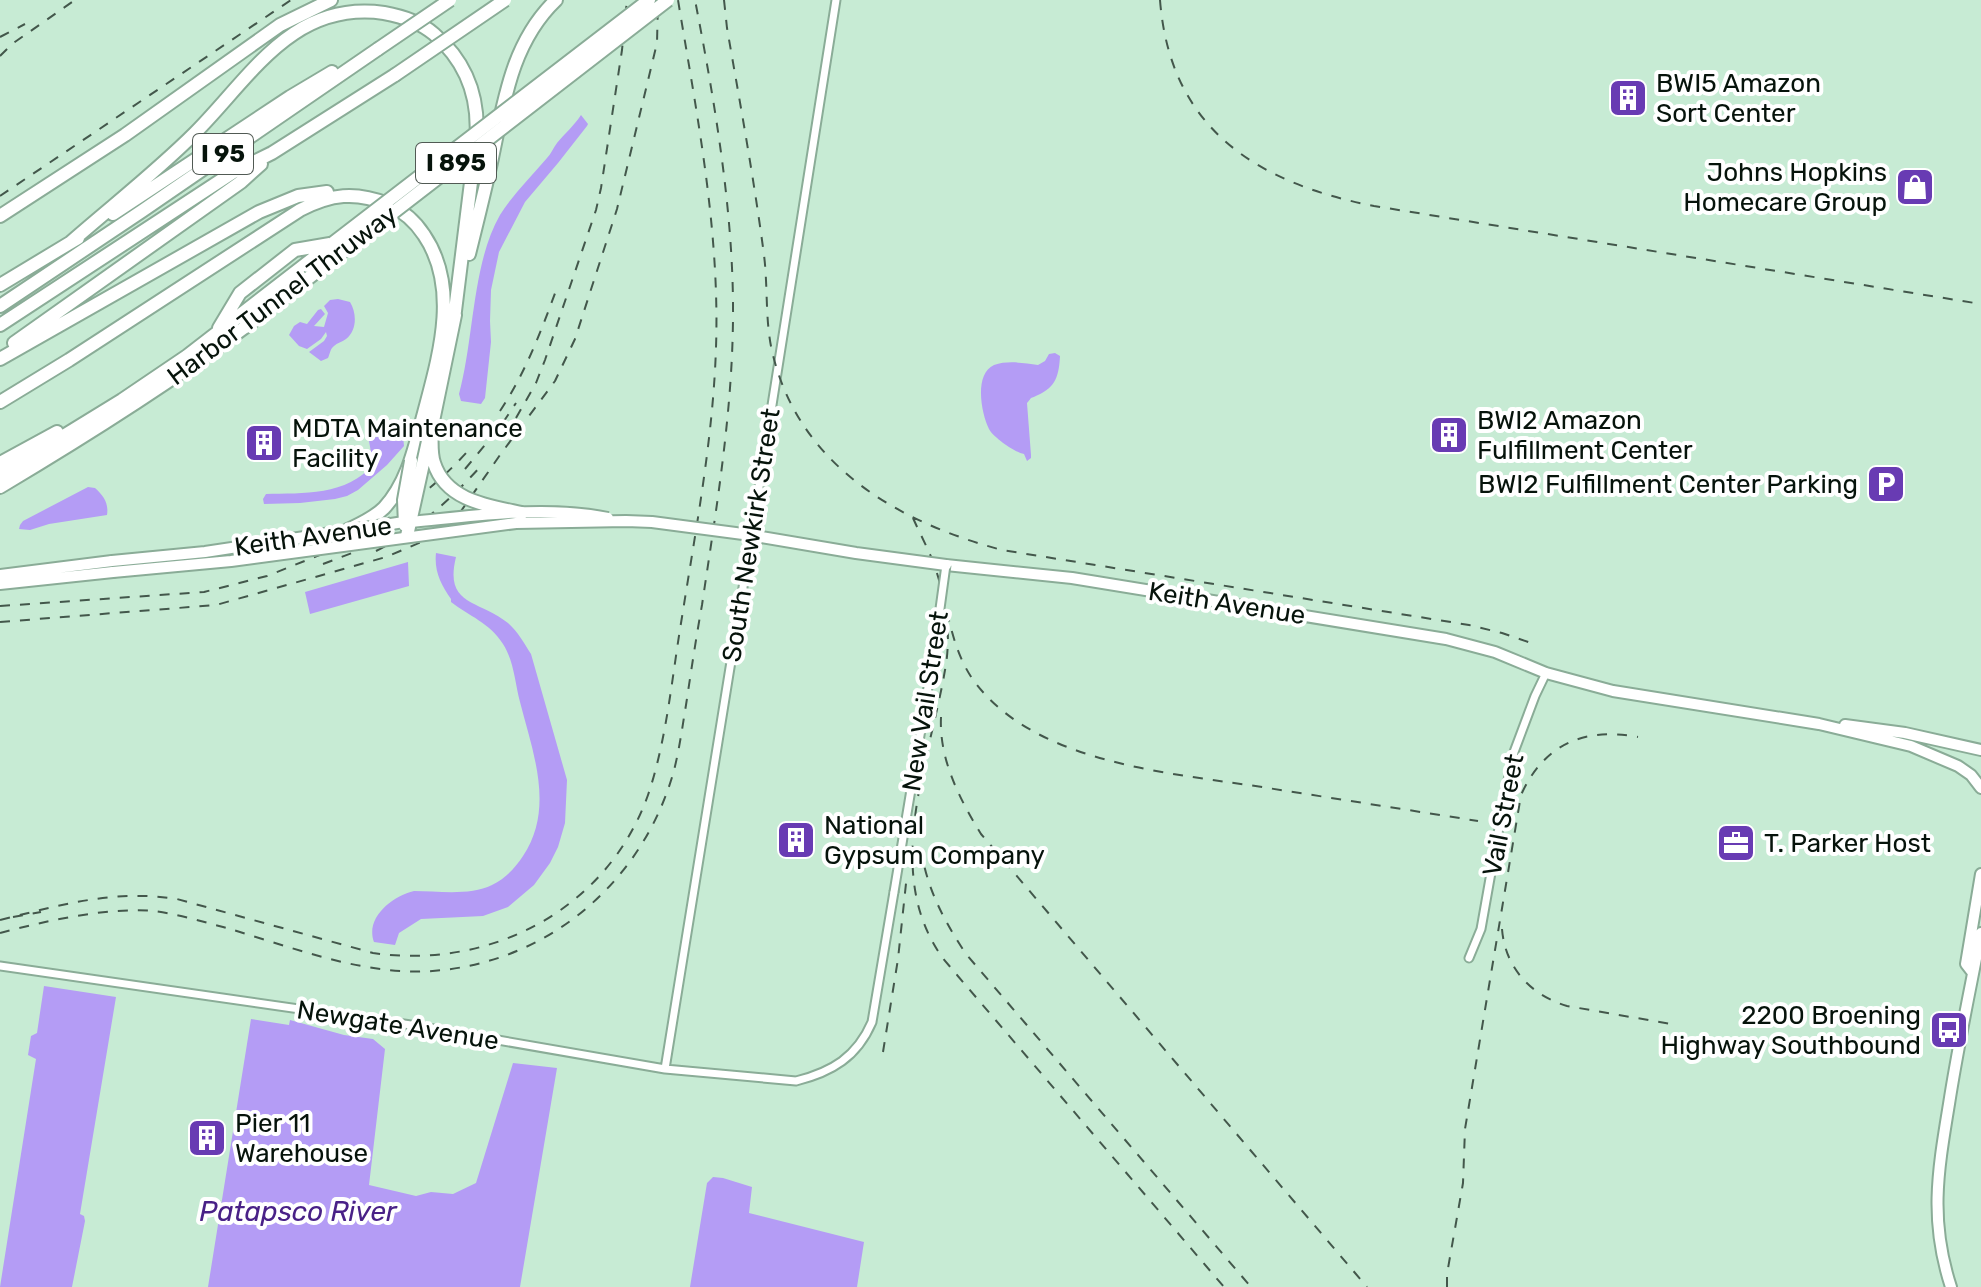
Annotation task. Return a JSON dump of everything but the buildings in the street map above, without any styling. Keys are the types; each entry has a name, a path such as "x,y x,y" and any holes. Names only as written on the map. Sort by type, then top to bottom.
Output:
{"highway":[{"path":"0,216 125,135 257,41 295,17 331,0"},
{"name":"I 95","path":"0,306 450,0"},
{"name":"I 95","path":"0,325 232,173 272,153 395,75 505,0"},
{"path":"407,522 432,426 512,69 528,36 556,0"},
{"name":"Harbor Tunnel Thruway","path":"0,475 187,356 649,0"},
{"name":"Harbor Tunnel Thruway","path":"0,487 191,367 668,0"},
{"path":"71,242 197,131 277,42 318,18 345,11 363,10 395,15 431,31 463,70 473,91 478,120 454,319"},
{"name":"I 95","path":"0,285 71,242 303,89 378,49"},
{"name":"I 95","path":"0,357 241,182 272,153"},
{"path":"0,357 259,212 298,196 332,191 366,197 394,207 419,227 436,256 444,288 441,337 404,500 407,536"},
{"path":"0,402 300,210 332,197 348,195"},
{"path":"216,334 240,293 295,250 333,243"},
{"path":"0,463 72,424 144,377 187,356"},
{"path":"432,426 434,462 446,484 471,500 522,513"},
{"path":"348,530 382,510 400,485 411,461"}],"main road":[{"name":"Keith Avenue","path":"0,584 407,522 581,512 626,521"},
{"name":"Keith Avenue","path":"0,575 231,561 516,523 652,522 856,553 1048,575 1446,639 1495,652 1546,673 1613,691 1819,724 1911,746 1958,766 1971,775 1981,788"},
{"name":"Keith Avenue","path":"1819,724 1905,733 1981,750"},
{"path":"1975,976 1966,964 1981,874"},
{"path":"1951,1287 1942,1254 1936,1201 1961,1029 1975,976 1981,933"}],"street":[{"name":"South Newkirk Street","path":"665,1069 836,0"},
{"path":"751,538 907,562"},
{"name":"New Vail Street","path":"796,1081 816,1077 836,1067 856,1049 872,1022 946,565"},
{"name":"Vail Street","path":"1469,958 1481,929 1514,752 1546,673"},
{"name":"Newgate Avenue","path":"0,966 411,1025 665,1069 796,1081"}],"water":[{"path":"581,115 587,126 525,202 499,252 491,290 491,342 485,398 481,404 461,401 459,394 479,278 491,234 511,200"},
{"path":"330,300 350,302 355,316 354,327 350,336 334,346 328,358 321,361 309,352 324,341 326,332 307,349 299,346 289,335 294,326 300,322 307,324 321,309 325,314 314,326 324,327 328,313 324,306"},
{"path":"1049,354 1060,356 1055,380 1027,403 1031,458 1027,461 1024,454 1004,444 989,429 981,394 984,377 999,363 1038,365"},
{"path":"393,432 403,436 404,446 358,490 335,499 264,504 266,494 324,491 351,482 373,464 370,439"},
{"path":"88,487 95,488 103,496 107,515 30,530 19,529 23,521"},
{"path":"436,553 456,557 455,585 459,593 508,623 531,654 567,780 565,823 550,863 534,885 508,907 483,916 421,919 399,933 395,945 374,942 373,925 382,909 414,891 464,892 497,882 510,872 533,838 540,800 535,760 510,658 492,631 451,602 437,572"},
{"path":"408,562 409,586 310,614 305,592"},
{"path":"44,986 116,997 80,1214 85,1221 72,1287 0,1287 36,1059 28,1055 31,1036 37,1033"},
{"name":"Patapsco River","path":"251,1019 289,1025 290,1020 344,1035 373,1039 385,1049 369,1185 416,1196 431,1192 453,1194 476,1183 513,1063 557,1068 520,1287 208,1287"},
{"path":"713,1177 752,1187 749,1213 864,1242 857,1287 690,1287 707,1183"}],"railway":[{"path":"0,56 12,44 75,0"},
{"path":"0,196 291,0"},
{"path":"516,418 545,360 596,210 627,0"},
{"path":"0,622 216,605 386,557 426,540 459,514 555,381 575,339 617,209 657,43 658,0"},
{"path":"0,920 88,900 154,896 177,899 373,953 417,956 460,952 501,941 539,924 574,900 604,871 629,836 648,795 660,752 711,416 716,348 711,217 678,0"},
{"path":"0,933 96,913 154,911 197,920 359,966 415,972 443,970 483,962 521,949 556,931 588,907 616,879 639,848 659,812 673,774 702,605 728,416 733,302 726,189 695,0"},
{"path":"724,0 764,255 772,351 785,391 804,426 829,457 857,483 925,523 1002,550 1469,625 1534,644"},
{"path":"1160,0 1167,45 1181,83 1201,116 1227,143 1258,165 1293,182 1374,206 1981,304"},
{"path":"0,37 25,24"},
{"path":"500,411 526,366 558,285"},
{"path":"465,469 516,403"},
{"path":"364,533 419,497 467,452"},
{"path":"376,551 432,513 481,466"},
{"path":"913,518 935,567 966,668 1001,709 1033,731 1069,748 1150,770 1478,821"},
{"path":"323,564 352,553 384,534"},
{"path":"0,606 204,592 267,576 332,550"},
{"path":"947,609 946,662 922,776 913,849 914,884 922,918 945,960 1224,1287"},
{"path":"941,717 943,748 952,778 981,834 1367,1287"},
{"path":"1447,1287 1463,1183 1465,1129 1521,795 1541,763 1568,743 1600,735 1638,737"},
{"path":"921,848 937,903 966,954 1251,1287"},
{"path":"883,1052 898,959 907,874"},
{"path":"13,917 41,912"},
{"path":"1502,929 1508,956 1514,967 1542,995 1567,1006 1677,1025"}],"place":[{"name":"BWI5 Amazon Sort Center","path":"1628,98"},
{"name":"Johns Hopkins Homecare Group","path":"1915,187"},
{"name":"BWI2 Amazon Fulfillment Center","path":"1449,435"},
{"name":"MDTA Maintenance Facility","path":"264,443"},
{"name":"BWI2 Fulfillment Center Parking","path":"1886,484"},
{"name":"National Gypsum Company","path":"796,840"},
{"name":"T. Parker Host","path":"1736,843"},
{"name":"2200 Broening Highway Southbound","path":"1949,1030"},
{"name":"Pier 11 Warehouse","path":"207,1138"}]}
